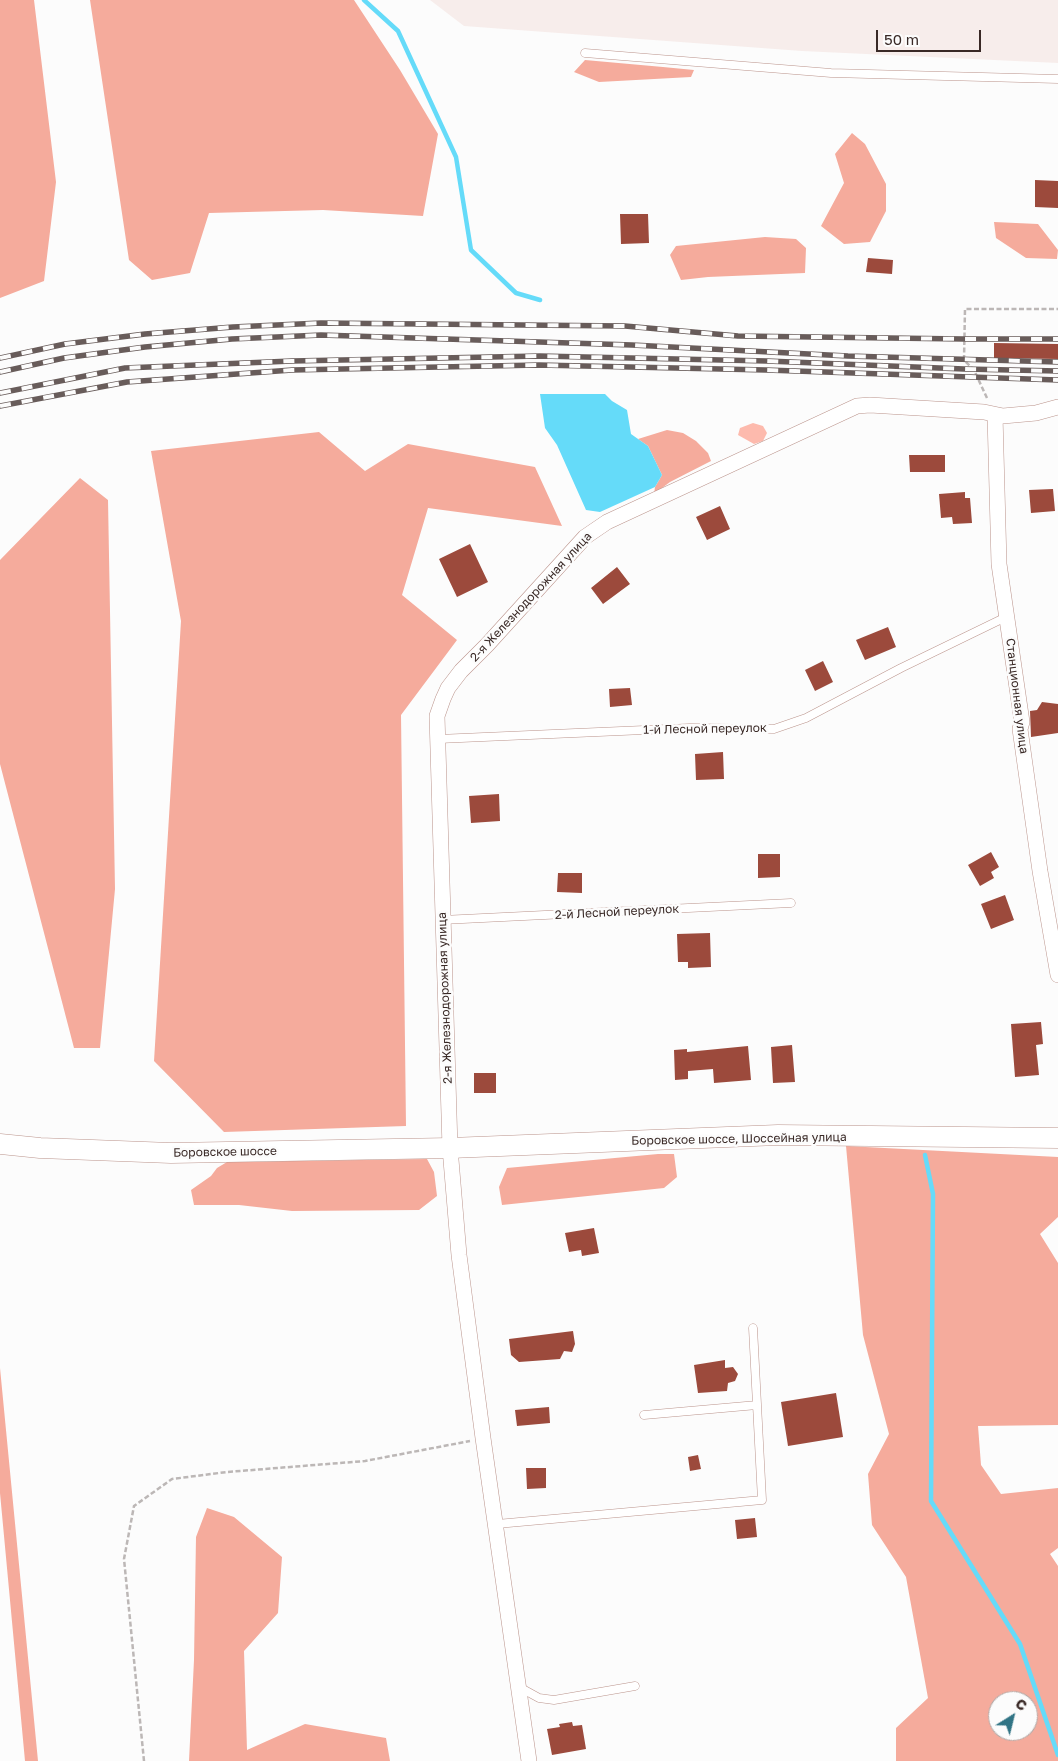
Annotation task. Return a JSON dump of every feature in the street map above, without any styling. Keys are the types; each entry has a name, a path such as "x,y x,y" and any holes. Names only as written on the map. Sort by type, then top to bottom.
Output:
{"main road":[{"name":"Боровское шоссе, Шоссейная улица","path":"450,1148 778,1135 1058,1138"},
{"name":"Боровское шоссе","path":"0,1144 40,1148 171,1153 450,1148"}],"street":[{"name":"2-я Железнодорожная улица","path":"530,1761 483,1438 459,1255 450,1148 437,716 448,688 452,683 585,537 607,522 857,406 870,405 984,412 995,415 1016,416 1058,407"},
{"name":"Станционная улица","path":"995,415 999,564 1022,722 1020,729 1039,862 1058,974"}],"lane":[{"path":"585,53 831,73 1058,79"},
{"name":"1-й Лесной переулок","path":"438,738 727,727 774,729 790,724 1006,617"},
{"name":"2-й Лесной переулок","path":"442,920 791,903"},
{"path":"497,1524 762,1500 753,1328"},
{"path":"644,1415 757,1405"},
{"path":"519,1687 538,1698 554,1700 635,1686"}],"path":[{"path":"995,415 974,370 964,360 965,309 1058,309"},
{"path":"144,1761 124,1559 134,1506 172,1479 227,1472 364,1461 483,1438"}],"shaded area":[{"path":"0,0 34,0 56,182 44,281 0,298"},
{"path":"90,0 354,0 400,70 438,134 423,216 323,210 209,213 190,273 152,280 129,260"},
{"path":"430,0 1058,0 1058,63 802,51 464,26"},
{"path":"585,60 694,70 691,77 599,82 574,72"},
{"path":"852,133 865,144 886,184 886,211 870,242 844,244 821,226 844,183 835,154"},
{"path":"994,222 1038,224 1058,250 1057,259 1026,258 996,238"},
{"path":"765,237 796,239 806,248 805,273 681,280 670,255 676,246"},
{"path":"753,423 763,426 767,433 763,441 754,444 738,435 740,428"},
{"path":"667,430 683,433 696,441 708,453 711,461 670,482 654,494 655,487 662,475 648,446 638,439"},
{"path":"319,432 365,471 408,444 535,467 562,526 428,508 402,595 457,640 401,715 406,1126 224,1132 154,1061 181,621 151,451"},
{"path":"80,478 108,500 115,889 100,1048 74,1048 0,764 0,560"},
{"path":"846,1146 1058,1157 1058,1217 1040,1234 1058,1263 1058,1425 978,1426 981,1465 1001,1494 1058,1488 1058,1548 1050,1554 1058,1566 1058,1761 896,1761 896,1728 928,1698 906,1577 872,1525 868,1474 889,1434 863,1335"},
{"path":"674,1154 677,1177 664,1188 502,1205 499,1187 507,1168"},
{"path":"427,1159 434,1172 437,1196 419,1210 292,1211 239,1205 194,1205 191,1190 227,1162"},
{"path":"0,1368 38,1761 25,1761 0,1493"},
{"path":"207,1508 234,1517 282,1557 278,1613 244,1651 247,1750 305,1724 386,1738 390,1761 189,1761 194,1660 196,1537"}],"water":[{"path":"540,394 605,394 612,401 627,410 631,434 648,446 662,475 655,487 600,512 586,510 557,445 545,428"}],"building":[{"path":"1035,180 1058,181 1058,208 1035,207"},
{"path":"620,214 648,214 649,243 621,244"},
{"path":"868,258 893,260 892,274 866,272"},
{"path":"994,343 1058,344 1058,359 994,358"},
{"path":"909,455 945,455 945,472 910,472"},
{"path":"1053,489 1055,511 1031,513 1029,490"},
{"path":"965,492 965,498 970,498 972,523 953,524 952,517 941,518 939,494"},
{"path":"720,506 730,529 707,540 696,517"},
{"path":"470,544 488,582 457,597 439,559"},
{"path":"617,567 630,584 603,604 591,588"},
{"path":"888,627 896,647 865,660 856,640"},
{"path":"823,661 833,682 815,691 805,670"},
{"path":"630,688 632,705 610,707 609,689"},
{"path":"1042,702 1058,704 1058,733 1031,737 1030,711 1037,710"},
{"path":"723,752 724,779 696,780 695,754"},
{"path":"499,794 500,821 471,823 469,796"},
{"path":"991,852 999,867 991,872 994,878 980,886 968,865"},
{"path":"758,854 780,854 780,877 758,878"},
{"path":"558,873 582,873 582,893 557,892"},
{"path":"1005,895 1014,920 991,929 981,904"},
{"path":"710,933 711,967 688,968 688,962 678,962 677,934"},
{"path":"1041,1022 1043,1044 1036,1045 1039,1075 1015,1077 1011,1024"},
{"path":"792,1045 795,1082 773,1083 771,1047"},
{"path":"748,1046 751,1080 714,1083 713,1069 688,1071 688,1079 675,1080 674,1050 687,1049 687,1052"},
{"path":"474,1073 496,1073 496,1093 474,1093"},
{"path":"594,1228 599,1253 582,1256 581,1250 569,1252 565,1233"},
{"path":"573,1331 575,1344 572,1352 564,1351 560,1359 519,1362 511,1355 509,1339"},
{"path":"725,1360 725,1368 733,1367 738,1374 735,1381 728,1383 727,1391 698,1393 694,1365"},
{"path":"836,1393 843,1437 788,1446 781,1402"},
{"path":"549,1407 550,1423 517,1426 515,1410"},
{"path":"698,1455 701,1469 690,1471 688,1457"},
{"path":"526,1468 546,1468 546,1488 527,1489"},
{"path":"755,1518 757,1537 737,1539 735,1520"},
{"path":"572,1722 573,1726 582,1725 586,1749 552,1755 547,1729 560,1727 559,1724"}],"waterway":[{"path":"364,0 398,31 456,157 471,250 516,293 540,300"},
{"path":"925,1155 933,1194 931,1501 1020,1644 1058,1755"}],"railway":[{"path":"0,358 65,344 145,334 321,323 625,326 738,336 1058,339"},
{"path":"0,372 64,358 145,347 232,339 321,335 632,345 848,356 1058,362"},
{"path":"0,393 125,368 292,361 540,356 767,361 1058,371"},
{"path":"0,406 127,382 292,370 539,365 766,370 1058,380"}]}
